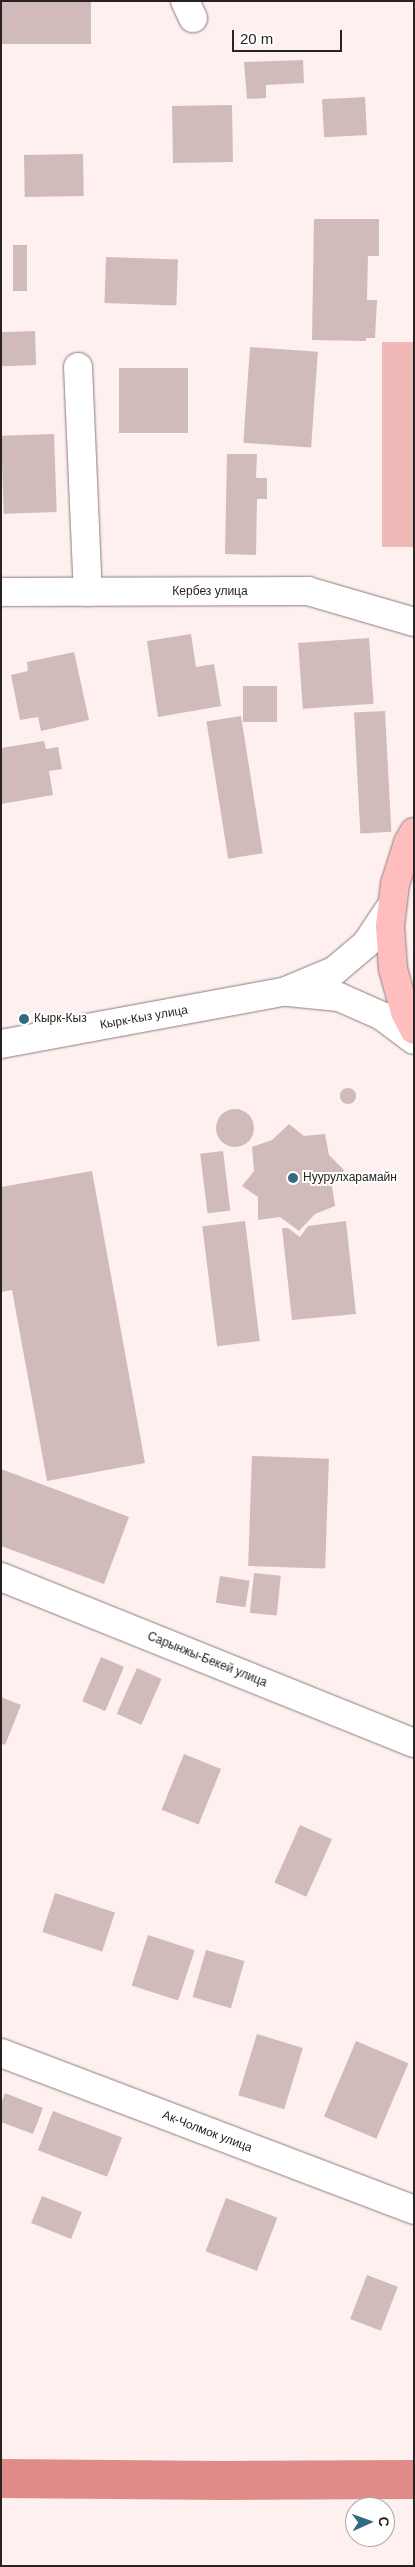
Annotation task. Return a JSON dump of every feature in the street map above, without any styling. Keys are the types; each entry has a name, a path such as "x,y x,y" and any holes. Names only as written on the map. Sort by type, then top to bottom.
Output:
{"main road":[{"path":"414,832 408,843 395,884 390,926 393,969 404,1012 414,1030"}],"street":[{"path":"78,367 88,592"},
{"name":"Кербез улица","path":"1,592 308,591 414,622"},
{"name":"Кырк-Кыз улица","path":"1,1044 286,992 334,971 366,944 392,905"},
{"name":"Кырк-Кыз улица","path":"286,992 339,997 382,1016 414,1040"},
{"name":"Сарынжы-Бекей улица","path":"1,1577 414,1744"},
{"name":"Ак-Чолмок улица","path":"1,2053 414,2210"}],"shaded area":[{"path":"382,342 414,342 414,547 382,547"}],"building":[{"path":"1,1 91,1 91,44 1,44"},
{"path":"303,60 304,83 266,85 266,98 247,99 244,62"},
{"path":"365,97 367,135 324,137 322,99"},
{"path":"232,105 233,162 173,163 172,106"},
{"path":"83,154 84,196 25,197 24,155"},
{"path":"314,219 379,219 379,256 368,256 367,300 377,300 375,338 366,338 366,341 312,340"},
{"path":"13,245 27,245 27,291 13,291"},
{"path":"106,257 178,260 176,305 104,303"},
{"path":"35,331 36,365 2,366 1,332"},
{"path":"250,347 318,352 311,448 243,443"},
{"path":"119,368 188,368 188,433 119,433"},
{"path":"54,434 57,512 4,514 1,436"},
{"path":"227,454 257,454 256,478 267,478 267,499 257,499 256,555 225,554"},
{"path":"191,634 196,667 214,664 221,706 158,717 147,641"},
{"path":"369,638 374,704 303,709 298,643"},
{"path":"74,652 89,720 41,731 38,717 20,720 11,675 28,671 27,662"},
{"path":"243,686 277,686 277,722 243,722"},
{"path":"385,711 391,832 360,833 354,713"},
{"path":"241,716 263,853 228,859 206,721"},
{"path":"44,741 46,749 58,747 62,769 49,771 53,795 1,804 1,748"},
{"path":"348,1088 356,1096 348,1104 340,1096"},
{"path":"235,1109 249,1114 254,1128 249,1142 235,1147 221,1142 216,1128 221,1114"},
{"name":"Нуурулхарамайн","path":"289,1124 304,1136 325,1134 329,1155 344,1170 332,1186 335,1206 315,1214 299,1231 280,1217 258,1220 258,1197 242,1186 254,1171 252,1147 272,1140"},
{"path":"223,1151 230,1211 207,1213 200,1154"},
{"path":"92,1171 145,1463 47,1481 12,1290 1,1292 1,1187"},
{"path":"245,1221 260,1341 217,1346 202,1226"},
{"path":"346,1221 356,1314 292,1320 282,1228 288,1228 300,1237 308,1226"},
{"path":"252,1456 329,1459 325,1569 248,1566"},
{"path":"1,1469 129,1517 104,1584 1,1546"},
{"path":"254,1573 281,1576 277,1616 250,1613"},
{"path":"220,1576 250,1581 245,1607 216,1603"},
{"path":"101,1657 124,1667 105,1711 82,1701"},
{"path":"137,1668 162,1679 141,1725 117,1714"},
{"path":"1,1697 21,1705 5,1745 1,1743"},
{"path":"184,1754 221,1769 199,1825 162,1810"},
{"path":"300,1825 332,1839 306,1897 274,1883"},
{"path":"55,1893 115,1912 102,1951 42,1932"},
{"path":"148,1935 195,1950 178,2001 132,1985"},
{"path":"206,1950 244,1961 231,2008 192,1997"},
{"path":"257,2034 303,2048 284,2109 238,2095"},
{"path":"356,2041 408,2063 376,2139 324,2116"},
{"path":"5,2093 43,2108 33,2134 1,2122 1,2104"},
{"path":"53,2111 122,2138 107,2177 38,2150"},
{"path":"42,2196 82,2212 71,2239 31,2223"},
{"path":"226,2198 277,2218 257,2271 206,2251"},
{"path":"367,2275 398,2287 381,2331 350,2319"}],"waterway":[{"path":"1,2478 414,2479"}],"place":[{"name":"Кырк-Кыз","path":"24,1019"},
{"name":"Нуурулхарамайн","path":"293,1178"}]}
